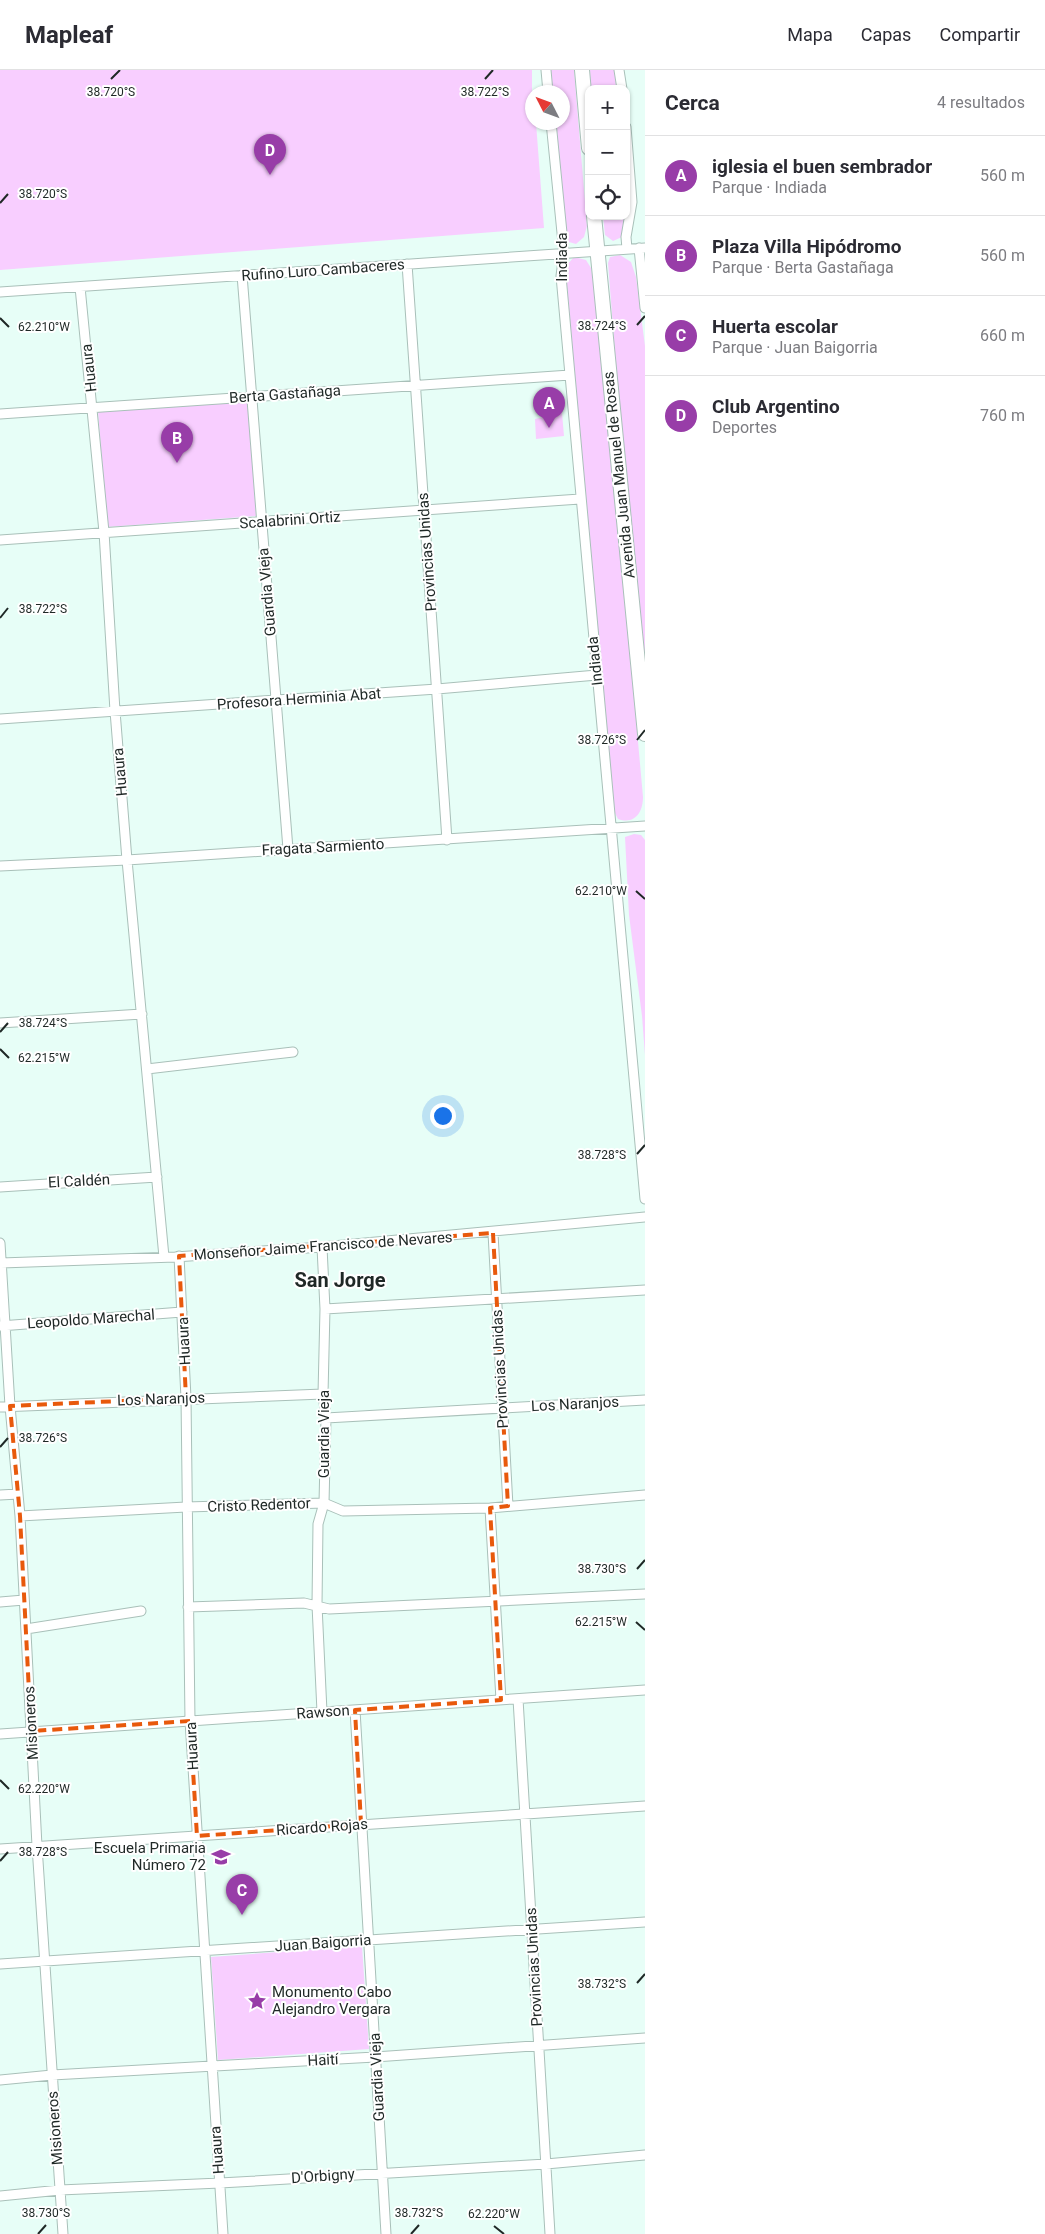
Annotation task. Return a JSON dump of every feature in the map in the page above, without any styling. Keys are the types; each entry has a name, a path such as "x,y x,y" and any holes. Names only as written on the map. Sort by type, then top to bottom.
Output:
{"main road":[{"path":"582,70 587,130"},
{"name":"Avenida Juan Manuel de Rosas","path":"594,220 645,734"}],"street":[{"path":"546,70 547,85"},
{"path":"619,70 621,85"},
{"name":"Indiada","path":"552,130 564,253 561,276 580,499 612,827 645,1199"},
{"path":"626,130 632,202 626,237 627,249"},
{"path":"642,248 645,308"},
{"name":"Rufino Luro Cambaceres","path":"0,292 642,248"},
{"name":"Provincias Unidas","path":"407,264 447,840"},
{"name":"Guardia Vieja","path":"242,276 288,849"},
{"name":"Huaura","path":"80,287 94,408 127,860 164,1256"},
{"name":"Berta Gastañaga","path":"0,414 252,395 570,375"},
{"name":"Scalabrini Ortiz","path":"0,540 580,499"},
{"name":"Profesora Herminia Abat","path":"0,719 437,689 597,675"},
{"name":"Fragata Sarmiento","path":"0,866 127,860 645,826"},
{"path":"0,1023 142,1014"},
{"path":"147,1069 293,1052"},
{"name":"El Caldén","path":"0,1187 157,1177"},
{"name":"Monseñor Jaime Francisco de Nevares","path":"1,1262 179,1256 493,1233 645,1217"},
{"name":"Provincias Unidas","path":"493,1233 508,1506"},
{"name":"Misioneros","path":"0,1243 3,1325 20,1516 37,1846 62,2234"},
{"name":"Guardia Vieja","path":"322,1246 326,1309 323,1394 326,1418 324,1503 318,1524 317,1605 322,1712"},
{"name":"Huaura","path":"179,1256 186,1398 190,1721 223,2234"},
{"path":"326,1309 645,1290"},
{"name":"Leopoldo Marechal","path":"3,1325 182,1312"},
{"name":"Los Naranjos","path":"0,1407 186,1398 323,1394"},
{"name":"Los Naranjos","path":"326,1418 645,1400"},
{"path":"0,1495 18,1494"},
{"name":"Cristo Redentor","path":"20,1516 186,1507 324,1503 343,1511 490,1508 645,1495"},
{"path":"490,1508 501,1700"},
{"path":"188,1607 304,1603 330,1609 645,1594"},
{"path":"0,1602 24,1600"},
{"path":"26,1629 140,1611"},
{"name":"Rawson","path":"0,1734 645,1690"},
{"name":"Provincias Unidas","path":"518,1699 550,2234"},
{"name":"Guardia Vieja","path":"355,1710 386,2234"},
{"name":"Ricardo Rojas","path":"0,1850 362,1824 525,1816 645,1806"},
{"name":"Juan Baigorria","path":"0,1964 645,1922"},
{"name":"Haití","path":"0,2080 52,2074 375,2057 645,2038"},
{"name":"D'Orbigny","path":"0,2196 60,2190 220,2183 382,2172 546,2164 645,2155"}],"highlighted area":[{"path":"493,1233 508,1506 490,1508 501,1700 355,1710 361,1824 197,1836 190,1721 31,1731 20,1516 10,1406 186,1398 179,1256"}],"shaded area":[{"path":"0,70 532,70 532,85 525,85 525,130 537,130 544,228 0,270"},
{"path":"548,70 574,70 587,226 584,237 576,244 569,242 567,237 554,130 570,130 570,85 549,85"},
{"path":"590,70 615,70 616,85 591,85"},
{"path":"603,220 626,220 622,237 613,241 605,235"},
{"path":"620,255 631,262 636,277 645,346 645,677 626,493 608,263 610,257"},
{"path":"574,257 586,260 591,268 603,352 643,797 640,812 633,819 629,820 618,819 615,813 581,462 566,273 566,266"},
{"path":"248,399 256,516 107,527 98,411"},
{"path":"562,413 564,436 536,439 535,419"},
{"path":"634,834 641,835 645,840 645,1055 629,915 625,837"},
{"path":"362,1946 369,2049 218,2060 211,1957"}],"place":[{"name":"Club Argentino","path":"270,175"},
{"name":"iglesia el buen sembrador","path":"549,428"},
{"name":"Plaza Villa Hipódromo","path":"177,463"},
{"name":"Escuela Primaria Número 72","path":"221,1857"},
{"name":"Huerta escolar","path":"242,1915"},
{"name":"Monumento Cabo Alejandro Vergara","path":"257,2001"}],"district":[{"name":"San Jorge","path":"340,1280"}]}
